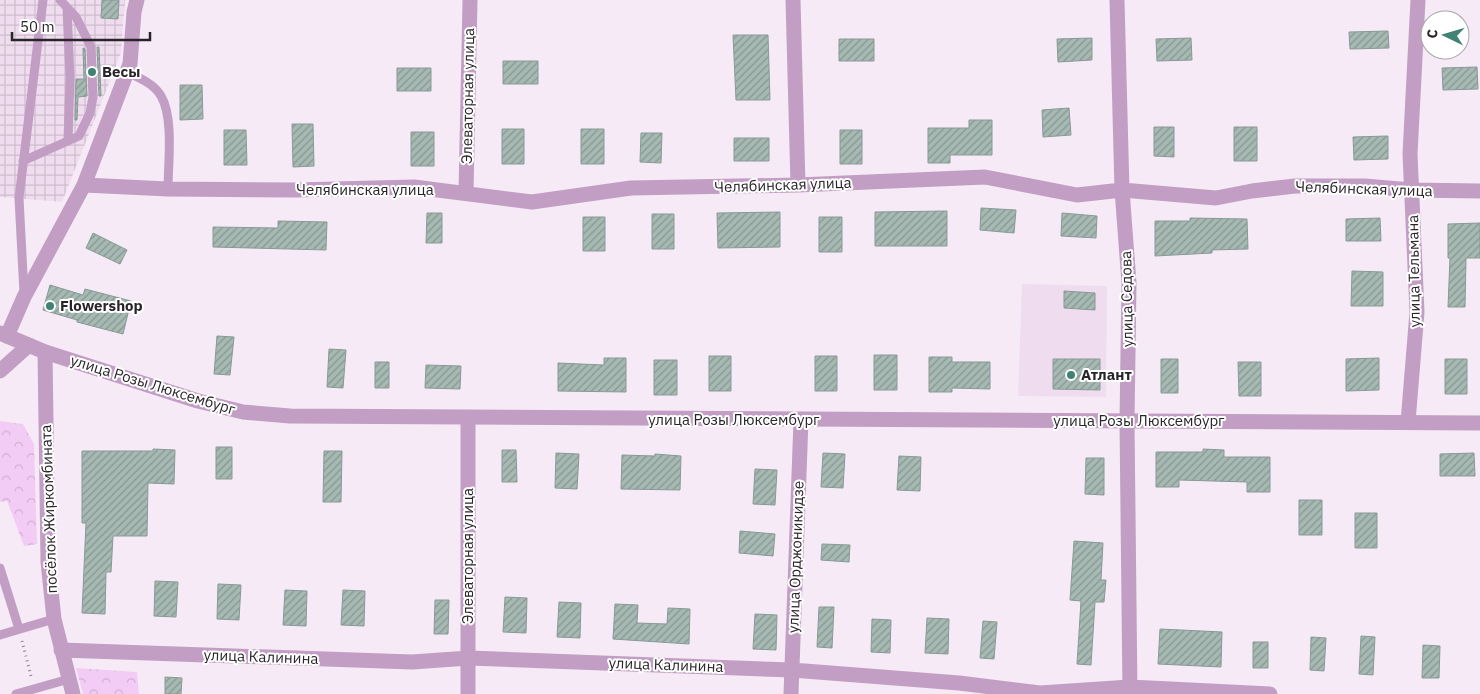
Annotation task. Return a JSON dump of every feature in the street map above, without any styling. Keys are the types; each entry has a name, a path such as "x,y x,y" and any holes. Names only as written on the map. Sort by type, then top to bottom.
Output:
{"street":[{"path":"4,335 84,185 130,64 134,12 137,0"},
{"name":"Элеваторная улица","path":"466,193 470,0"},
{"path":"794,0 798,185"},
{"name":"улица Седова","path":"1117,0 1122,190 1129,283 1127,421 1130,691"},
{"name":"улица Тельмана","path":"1408,422 1417,312 1410,154 1418,0"},
{"name":"Челябинская улица","path":"84,185 168,189 295,190 414,187 532,202 631,188 798,185 985,177 1077,195 1122,190 1216,198 1252,191 1295,186 1365,186 1412,190 1480,191"},
{"name":"улица Розы Люксембург","path":"4,335 45,352 198,401 243,412 290,416 468,419 1480,423"},
{"path":"0,371 29,346"},
{"name":"посёлок Жиркомбината","path":"45,352 48,562 54,619 60,650 73,694"},
{"name":"Элеваторная улица","path":"468,419 468,694"},
{"name":"улица Орджоникидзе","path":"791,694 801,420"},
{"name":"улица Калинина","path":"60,650 412,662 469,658 792,670 959,683 1040,693 1130,691 1270,694"}],"lane":[{"path":"24,297 19,198 43,0"},
{"path":"23,161 79,136 90,113 93,97 91,47 76,17 60,0"},
{"path":"67,8 70,77 68,141"},
{"path":"127,72 147,81 161,97 168,119 168,189"},
{"path":"0,568 19,630"},
{"path":"0,635 54,619"},
{"path":"16,694 68,679"}],"path":[{"path":"19,630 34,689"}],"shaded area":[{"path":"0,0 125,0 121,53 62,202 0,197"},
{"path":"1022,284 1107,286 1106,397 1018,396"}],"green space":[{"path":"0,421 23,424 34,444 37,544 24,546 7,501 0,502"},
{"path":"76,668 137,672 139,694 83,694"}],"building":[{"path":"102,0 119,0 118,19 101,18"},
{"path":"1388,31 1389,48 1350,49 1349,32"},
{"path":"733,35 768,35 770,100 736,100"},
{"path":"1092,38 1092,60 1058,62 1057,39"},
{"path":"1191,38 1192,60 1157,61 1156,39"},
{"path":"839,39 874,39 874,61 839,61"},
{"path":"97,47 99,47 101,96 99,96"},
{"path":"83,48 85,49 87,96 78,97 77,120 75,120 76,79 84,79"},
{"path":"503,61 538,61 538,84 503,84"},
{"path":"1477,67 1478,89 1443,90 1442,68"},
{"path":"397,68 431,68 431,91 397,91"},
{"path":"180,85 202,85 203,119 180,120"},
{"path":"1069,108 1071,135 1043,137 1042,110"},
{"path":"969,120 992,120 992,155 950,155 950,163 928,163 928,128 969,128"},
{"path":"292,124 313,124 314,166 293,167"},
{"path":"1154,127 1174,127 1174,157 1154,156"},
{"path":"1234,127 1257,127 1257,161 1234,161"},
{"path":"502,129 524,129 524,164 502,164"},
{"path":"581,129 604,129 604,164 581,164"},
{"path":"224,130 246,130 247,165 224,165"},
{"path":"840,130 862,130 862,164 840,164"},
{"path":"411,132 434,132 434,166 411,166"},
{"path":"641,133 662,133 661,163 640,162"},
{"path":"1388,136 1388,159 1354,160 1353,137"},
{"path":"734,138 769,138 769,161 734,161"},
{"path":"981,208 1016,210 1014,233 980,230"},
{"path":"947,211 947,246 875,246 875,212"},
{"path":"780,212 780,247 718,248 717,213"},
{"path":"427,213 442,213 442,243 426,243"},
{"path":"1062,213 1097,216 1096,238 1061,236"},
{"path":"652,214 674,214 674,249 652,249"},
{"path":"583,217 605,217 605,251 583,251"},
{"path":"819,217 842,217 842,252 819,252"},
{"path":"1190,218 1247,219 1248,249 1212,250 1212,253 1155,256 1155,221 1190,221"},
{"path":"1380,218 1381,241 1346,241 1346,219"},
{"path":"278,221 327,222 326,250 213,247 213,227 278,228"},
{"path":"1480,223 1480,258 1466,258 1465,307 1448,307 1450,258 1448,258 1448,224"},
{"path":"93,233 127,250 120,264 86,248"},
{"path":"1352,271 1383,272 1383,306 1351,306"},
{"path":"50,285 83,295 85,289 131,301 123,334 77,322 77,320 43,310"},
{"path":"1064,291 1095,293 1095,310 1064,308"},
{"path":"217,336 234,337 230,375 214,374"},
{"path":"329,349 346,350 343,388 327,387"},
{"path":"874,355 897,355 897,390 874,390"},
{"path":"709,356 731,356 731,391 709,391"},
{"path":"815,356 837,356 837,391 815,391"},
{"path":"929,357 952,357 952,362 990,362 990,389 952,388 952,392 929,392"},
{"path":"604,358 626,358 626,392 558,391 558,363 604,365"},
{"path":"1379,358 1379,390 1346,391 1346,359"},
{"path":"1053,359 1100,359 1100,390 1053,389"},
{"path":"1161,359 1178,359 1178,393 1161,393"},
{"path":"1445,359 1467,359 1467,394 1445,394"},
{"path":"654,360 677,360 677,395 654,395"},
{"path":"375,362 389,362 389,388 375,388"},
{"path":"1238,362 1261,362 1261,396 1239,396"},
{"path":"426,365 461,366 460,389 425,388"},
{"path":"216,447 232,447 232,479 216,479"},
{"path":"153,449 175,450 174,484 148,483 147,536 113,536 111,572 106,572 105,614 82,613 86,523 82,523 82,451 153,451"},
{"path":"1203,449 1224,450 1224,457 1270,457 1270,492 1247,492 1247,482 1179,480 1179,487 1156,487 1156,452 1203,452"},
{"path":"502,450 516,450 517,482 502,482"},
{"path":"324,451 342,451 341,502 323,502"},
{"path":"556,453 579,454 577,489 555,488"},
{"path":"823,453 845,454 843,488 821,487"},
{"path":"1474,453 1475,476 1440,476 1440,454"},
{"path":"655,454 681,456 680,490 621,489 622,455 655,456"},
{"path":"899,456 921,457 920,491 897,490"},
{"path":"1086,458 1104,458 1104,495 1085,494"},
{"path":"755,469 777,470 775,505 753,504"},
{"path":"1299,500 1322,500 1322,535 1299,535"},
{"path":"1355,513 1377,513 1377,548 1355,548"},
{"path":"740,531 775,534 773,556 739,553"},
{"path":"1074,541 1103,543 1101,580 1106,580 1104,602 1095,602 1091,665 1077,664 1081,601 1070,600"},
{"path":"822,544 850,545 849,562 821,560"},
{"path":"155,581 178,582 176,617 154,616"},
{"path":"218,584 241,585 239,620 217,619"},
{"path":"285,590 307,591 306,626 283,625"},
{"path":"343,590 365,591 364,626 341,625"},
{"path":"505,597 527,598 526,633 503,632"},
{"path":"435,600 449,600 448,634 434,634"},
{"path":"559,602 581,603 580,638 557,637"},
{"path":"615,604 638,605 637,623 667,624 668,608 690,609 689,644 613,639"},
{"path":"819,607 834,607 832,648 817,647"},
{"path":"755,614 777,615 776,650 753,649"},
{"path":"927,618 949,619 948,654 925,653"},
{"path":"872,619 891,620 890,653 871,652"},
{"path":"983,621 997,622 994,659 980,658"},
{"path":"1160,629 1222,632 1221,667 1158,664"},
{"path":"1361,636 1375,637 1373,675 1359,674"},
{"path":"1311,637 1326,638 1324,671 1310,670"},
{"path":"1253,642 1268,642 1268,668 1253,668"},
{"path":"1423,645 1440,646 1439,678 1422,678"},
{"path":"165,677 182,678 181,694 165,694"}],"place":[{"name":"Весы","path":"92,72"},
{"name":"Flowershop","path":"50,306"},
{"name":"Атлант","path":"1071,375"}]}
